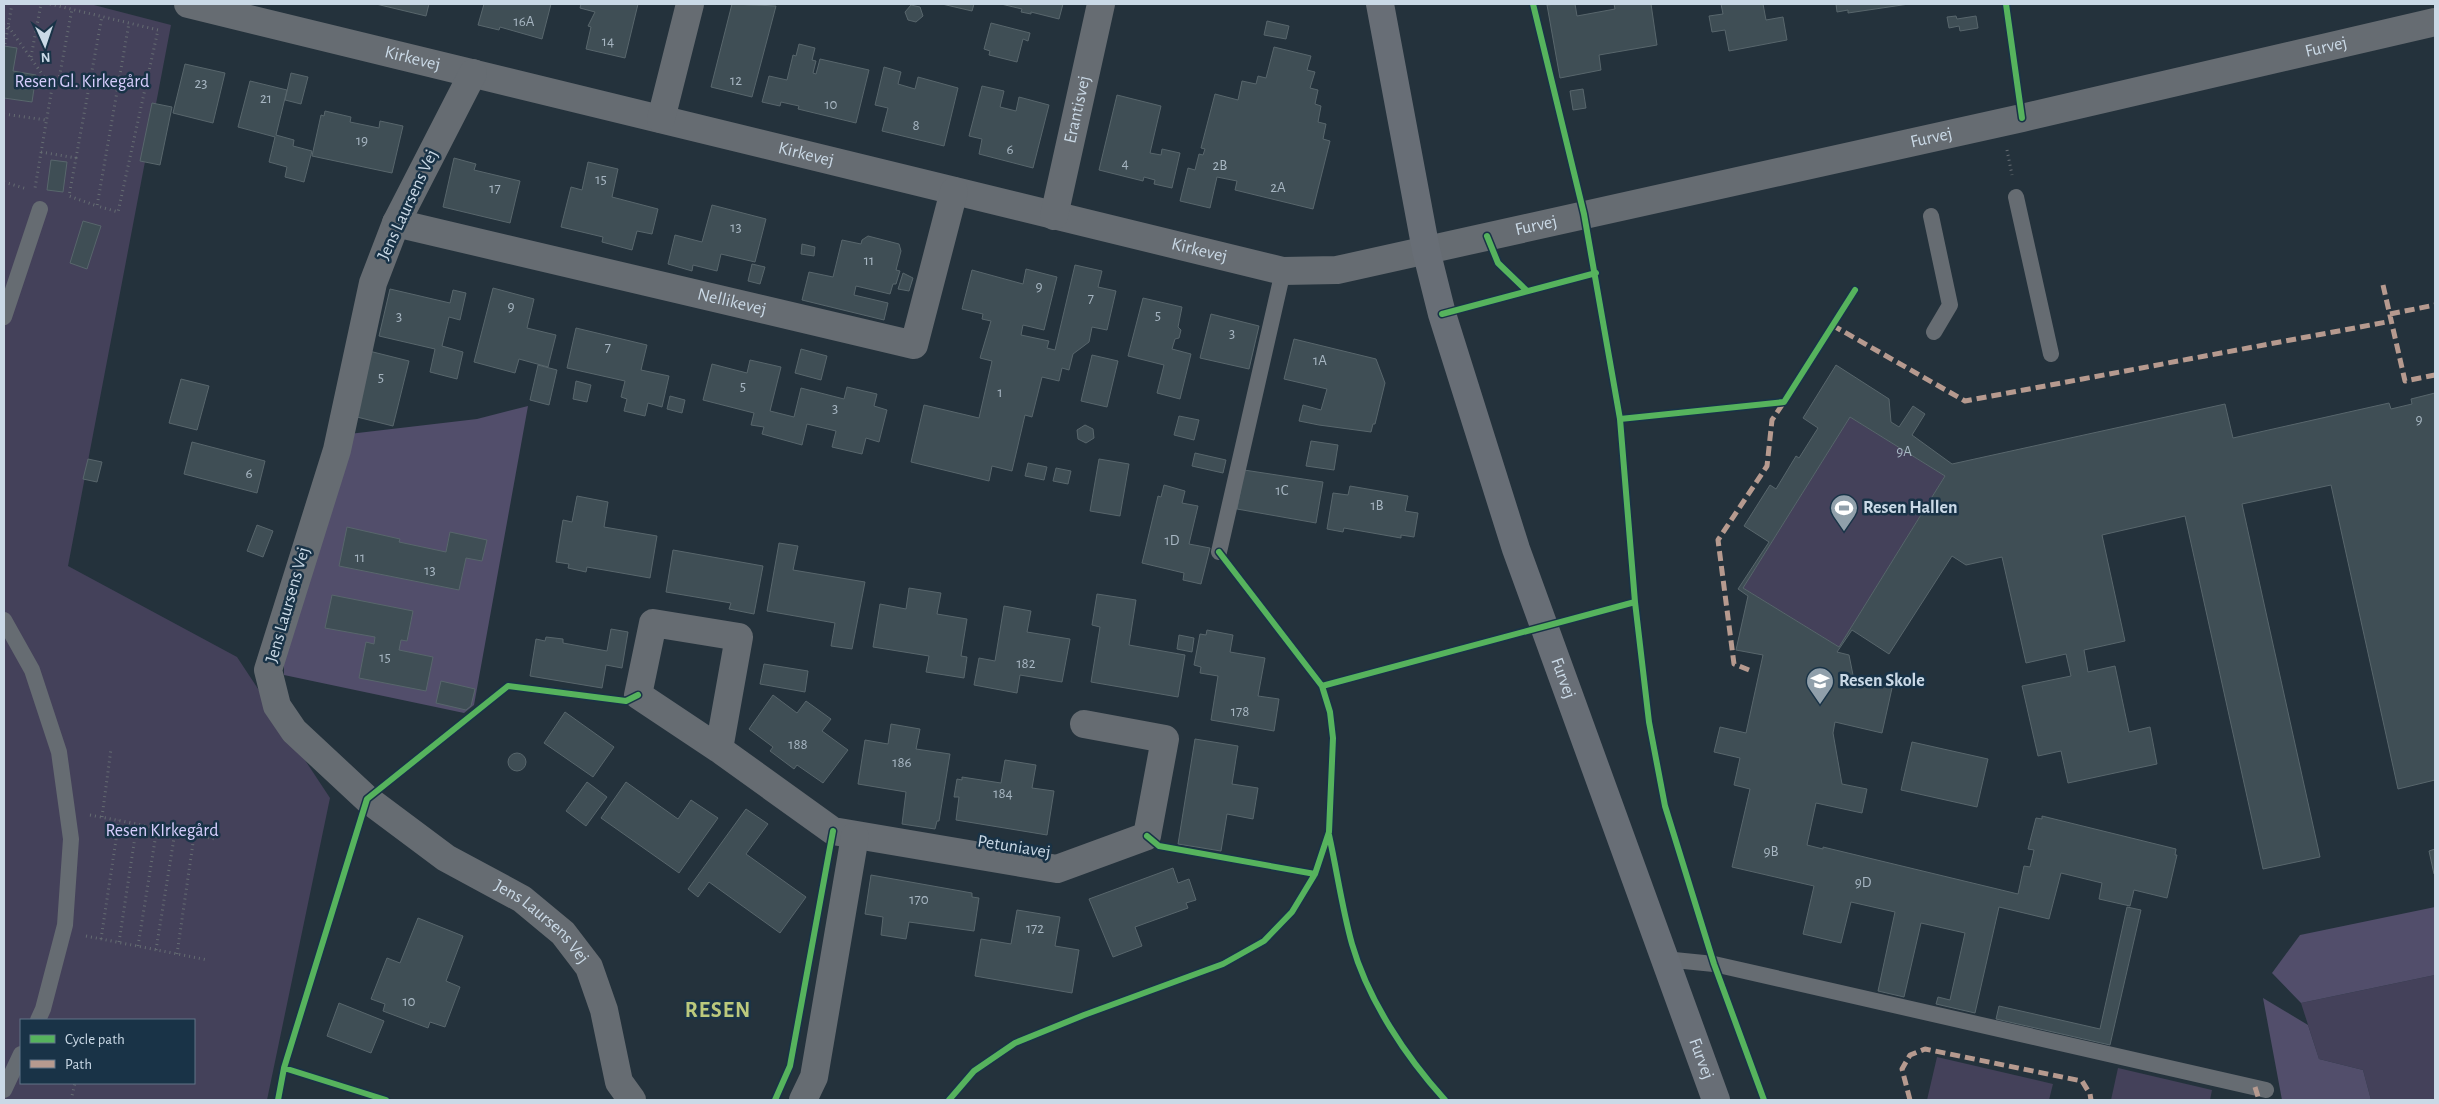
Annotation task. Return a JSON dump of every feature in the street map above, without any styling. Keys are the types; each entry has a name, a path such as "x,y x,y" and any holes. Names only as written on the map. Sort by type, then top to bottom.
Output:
{"main road":[{"name":"Furvej","path":"1380,4 1426,250 1442,314 1516,549 1716,1100"}],"street":[{"name":"Kirkevej","path":"188,4 1282,271 1337,270 1426,250"},
{"path":"661,119 690,4"},
{"name":"Erantisvej","path":"1054,216 1101,4"},
{"name":"Furvej","path":"1426,250 2001,122 2435,22"},
{"name":"Jens Laursens Vej","path":"472,73 396,222 373,283 337,450 268,670 277,706 294,731 367,799 446,858 522,899 563,932 589,967 604,1010 620,1082 632,1100"},
{"name":"Nellikevej","path":"396,222 914,345 954,191"},
{"name":"Petuniavej","path":"719,749 739,637 653,623 638,695 719,749 833,831 1057,869 1147,836 1166,739 1084,724"},
{"path":"803,1100 814,1076 855,836"}],"lane":[{"path":"2016,197 2051,354"},
{"path":"4,316 40,209"},
{"path":"1931,216 1950,305 1934,332"},
{"path":"1219,552 1282,271"},
{"path":"4,620 32,670 59,752 71,839 63,932 38,1019"},
{"path":"1664,959 1714,964 2266,1090"},
{"path":"4,1090 20,1056"}],"path":[{"path":"6,44 12,4"},
{"path":"31,58 41,4"},
{"path":"50,4 102,16 158,30 118,212 69,196 102,16"},
{"path":"52,88 58,84 72,9"},
{"path":"97,206 129,23"},
{"path":"4,182 34,191 52,88 8,26"},
{"path":"4,114 46,120"},
{"path":"2001,122 2016,197"},
{"path":"41,152 76,158"},
{"path":"102,817 111,749"},
{"path":"67,810 214,839"},
{"path":"101,939 119,820"},
{"path":"119,942 137,824"},
{"path":"138,946 157,828"},
{"path":"156,950 175,832"},
{"path":"177,954 194,836"},
{"path":"63,932 208,960"},
{"path":"72,1100 75,1084"}],"green space":[{"name":"Resen KIrkegård","path":"4,4 90,4 171,25 68,566 237,657 330,798 267,1100 4,1100"},
{"name":"Resen Hallen","path":"1850,417 1945,476 1839,647 1743,588"},
{"path":"2435,975 2435,1100 2371,1100 2363,1070 2319,1059 2301,1003"},
{"path":"1937,1057 2053,1084 2049,1100 1927,1100"},
{"path":"2118,1068 2212,1090 2210,1100 2111,1100"}],"shaded area":[{"path":"528,406 474,705 464,713 284,675 284,661 349,434 477,419"},
{"path":"2435,907 2435,975 2301,1003 2272,973 2300,935"},
{"path":"2263,998 2308,1025 2319,1059 2363,1070 2371,1100 2282,1100"}],"building":[{"path":"376,4 429,4 426,16"},
{"path":"484,4 551,4 542,39 500,27 499,30 478,25"},
{"path":"581,4 638,4 625,58 586,49 591,27 588,26 595,12 580,8"},
{"path":"732,4 776,6 752,97 711,87"},
{"path":"942,4 974,4 972,11"},
{"path":"1001,4 1063,4 1059,19 1031,12 1031,14 1021,12 1022,9"},
{"path":"1575,4 1577,16 1615,9 1614,4 1651,4 1657,45 1599,55 1601,70 1560,78 1547,5"},
{"path":"1721,4 1763,4 1766,20 1783,17 1787,40 1729,51 1725,30 1712,32 1709,16 1723,14"},
{"path":"1836,4 1909,4 1848,13 1848,10 1837,12"},
{"path":"911,5 920,7 923,16 916,22 908,20 905,12"},
{"path":"1956,16 1957,19 1976,16 1978,28 1960,31 1959,26 1949,28 1947,17"},
{"path":"1267,21 1289,26 1286,39 1264,35"},
{"path":"991,23 1030,33 1028,41 1023,39 1017,62 989,55 990,51 984,49"},
{"path":"799,44 815,48 812,60 816,61 813,73 816,74 820,59 869,70 856,123 798,109 799,106 781,102 780,106 762,102 769,76 787,80 793,55 796,56"},
{"path":"4,46 17,48 13,71 36,75 32,102 4,98"},
{"path":"1274,47 1311,56 1307,70 1315,72 1310,88 1318,90 1315,104 1321,106 1318,122 1326,124 1323,139 1330,141 1313,209 1235,190 1237,181 1217,177 1210,208 1180,201 1188,168 1195,170 1199,154 1203,155 1205,149 1201,148 1215,94 1238,100 1242,81 1256,84 1258,76 1266,78"},
{"path":"185,64 225,73 213,123 173,113"},
{"path":"884,67 901,72 898,84 915,89 918,77 958,88 944,146 882,131 888,108 875,105"},
{"path":"291,73 308,77 301,104 285,100"},
{"path":"250,81 287,90 276,135 294,140 293,146 312,151 304,182 285,177 287,167 269,162 275,137 238,127"},
{"path":"982,86 1004,91 1000,107 1016,111 1019,97 1049,105 1033,168 979,154 982,139 969,136"},
{"path":"1583,89 1586,108 1573,110 1570,91"},
{"path":"1117,95 1161,106 1150,153 1161,155 1162,149 1180,153 1172,188 1154,184 1155,180 1144,177 1143,181 1099,170"},
{"path":"152,103 172,107 160,165 140,161"},
{"path":"325,111 351,117 350,122 379,128 380,121 403,126 392,173 312,156 321,115 324,116"},
{"path":"454,158 476,164 474,170 520,181 510,223 443,207"},
{"path":"51,160 67,162 63,192 47,190"},
{"path":"588,162 618,169 612,197 658,209 652,234 637,231 632,250 602,242 603,237 561,227 571,187 582,190"},
{"path":"712,205 766,219 755,262 721,254 717,271 693,265 692,271 668,264 675,235 702,242"},
{"path":"83,221 101,226 87,269 70,263"},
{"path":"868,236 899,244 901,251 896,270 900,271 896,284 893,284 890,294 856,286 854,295 888,303 884,320 802,300 809,272 833,277 842,240 861,244 862,240"},
{"path":"802,244 815,247 814,256 801,254"},
{"path":"752,264 765,267 760,284 748,281"},
{"path":"1075,265 1102,271 1098,287 1116,291 1107,330 1092,327 1089,342 1073,354 1069,370 1062,368 1059,381 1042,377 1032,417 1025,415 1012,471 992,466 989,481 911,462 924,405 979,418 992,361 980,358 991,321 982,319 983,314 962,309 972,270 1023,284 1026,269 1057,277 1044,330 1023,325 1021,335 1049,341 1047,348 1055,350"},
{"path":"903,273 913,278 909,291 898,289"},
{"path":"493,288 534,299 527,328 556,335 548,367 519,359 515,373 474,362"},
{"path":"390,289 450,303 453,290 466,293 460,320 449,317 442,346 463,352 457,379 430,372 435,349 379,336"},
{"path":"1143,298 1182,307 1178,327 1181,330 1179,338 1175,339 1172,349 1191,354 1180,399 1157,393 1164,365 1128,356"},
{"path":"1211,314 1259,326 1249,369 1200,358"},
{"path":"576,328 647,345 641,370 669,376 662,407 648,403 645,416 624,411 627,399 621,397 625,381 567,368"},
{"path":"1294,339 1376,359 1385,383 1375,424 1373,424 1371,432 1299,421 1303,405 1321,410 1327,389 1284,379"},
{"path":"801,349 827,356 821,380 795,373"},
{"path":"369,351 409,361 393,426 353,416"},
{"path":"1092,355 1118,361 1107,407 1081,401"},
{"path":"750,360 781,367 770,411 794,417 801,388 844,399 847,387 877,394 874,406 887,410 879,442 866,438 862,454 832,447 836,431 807,424 802,445 762,434 764,427 751,425 754,413 703,400 712,364 747,373"},
{"path":"538,365 557,370 549,405 530,400"},
{"name":"Resen Skole","path":"1836,365 1889,399 1891,422 1899,427 1913,406 1925,414 1912,435 1952,464 2225,404 2233,438 2389,403 2391,409 2412,404 2411,399 2435,393 2435,780 2398,789 2331,485 2242,504 2320,857 2263,869 2185,516 2102,535 2125,641 2084,650 2088,672 2115,666 2129,732 2150,727 2157,764 2068,783 2061,751 2038,756 2022,686 2071,676 2066,654 2026,663 2002,557 1966,565 1952,556 1889,654 1852,630 1837,652 1849,655 1854,680 1892,688 1882,733 1835,722 1833,733 1842,784 1867,789 1862,813 1816,803 1807,845 1823,849 1823,847 2018,894 2024,866 2030,867 2034,850 2028,849 2036,818 2042,819 2042,816 2176,849 2175,855 2177,855 2167,898 2134,890 2130,906 2099,899 2102,883 2061,873 2049,919 1999,907 1975,1013 1936,1004 1938,997 1950,1000 1965,933 1921,923 1904,997 1878,991 1895,912 1851,902 1841,943 1803,934 1814,886 1732,867 1750,789 1734,785 1740,758 1714,752 1720,727 1746,733 1763,655 1736,650 1748,596 1738,589 1769,542 1744,526 1770,485 1776,489 1796,456 1799,458 1818,428 1803,418","holes":["1850,417 1945,476 1839,647 1743,588"]},
{"path":"181,379 209,386 197,430 169,423"},
{"path":"576,381 591,385 587,402 573,399"},
{"path":"670,396 685,400 682,413 667,409"},
{"path":"1179,416 1199,420 1194,440 1174,435"},
{"path":"1085,425 1093,429 1094,438 1086,443 1078,439 1077,430"},
{"path":"1311,441 1338,445 1334,470 1306,466"},
{"path":"192,442 265,461 257,493 184,474"},
{"path":"1195,453 1226,460 1223,473 1192,466"},
{"path":"88,459 102,462 97,482 83,479"},
{"path":"1099,459 1129,464 1120,516 1090,511"},
{"path":"1028,463 1047,467 1044,480 1025,476"},
{"path":"1056,468 1071,471 1068,484 1053,481"},
{"path":"1244,470 1323,482 1316,523 1237,509"},
{"path":"1164,485 1185,491 1182,503 1198,506 1189,544 1210,548 1201,584 1183,580 1184,573 1142,563 1158,496 1161,497"},
{"path":"1350,486 1408,496 1405,511 1418,513 1414,537 1401,535 1401,538 1344,528 1343,532 1327,529 1333,493 1348,495"},
{"path":"577,496 608,502 604,527 657,536 650,578 587,567 586,572 568,568 569,564 556,562 563,520 572,522"},
{"path":"257,525 273,531 263,557 247,551"},
{"path":"347,527 400,539 399,542 446,552 450,532 487,540 482,561 466,558 459,590 339,566"},
{"path":"779,543 798,546 793,570 865,582 852,649 831,646 835,623 767,611"},
{"path":"673,550 763,566 754,614 729,609 731,603 666,592"},
{"path":"909,588 941,593 937,614 967,619 961,656 967,657 964,678 926,672 929,656 873,647 880,604 906,609"},
{"path":"1097,594 1136,600 1129,645 1185,655 1178,697 1091,682 1100,627 1092,625"},
{"path":"332,595 413,611 407,641 401,640 399,650 433,657 426,691 359,678 366,642 374,644 375,637 325,628"},
{"path":"1004,606 1031,611 1027,632 1070,639 1062,682 1020,675 1017,693 974,685 979,658 995,661"},
{"path":"611,629 628,632 622,668 606,665 602,688 530,676 536,639 545,641 546,637 563,639 563,643 607,651"},
{"path":"1207,630 1233,635 1230,652 1265,658 1258,696 1279,699 1274,731 1211,720 1218,676 1200,673 1201,667 1194,665 1200,634 1206,635"},
{"path":"1179,635 1194,638 1192,652 1177,649"},
{"path":"764,664 808,671 805,692 760,684"},
{"path":"441,681 475,689 471,706 466,710 436,703"},
{"path":"773,695 797,713 806,701 831,719 822,731 848,750 823,783 797,765 794,769 770,751 773,747 749,729"},
{"path":"565,712 614,747 593,777 544,743"},
{"path":"891,724 920,729 916,749 950,754 939,821 937,821 935,829 902,824 906,792 858,784 865,740 888,744"},
{"path":"1195,739 1238,746 1232,784 1258,788 1253,819 1227,814 1221,851 1178,844"},
{"path":"1912,742 1988,759 1977,807 1901,790"},
{"path":"517,753 523,756 526,762 523,768 517,771 511,768 508,762 511,756"},
{"path":"1005,760 1036,765 1032,788 1054,791 1047,835 956,820 959,797 954,797 957,779 962,780 962,777 1001,783"},
{"path":"587,782 607,797 586,826 566,811"},
{"path":"626,782 678,819 691,800 718,818 679,873 601,818"},
{"path":"746,809 768,824 746,854 806,897 780,933 709,882 698,897 688,889"},
{"path":"2435,849 2435,874 2434,874 2429,851"},
{"path":"1173,868 1178,883 1189,879 1196,900 1186,903 1188,908 1135,927 1142,946 1113,957 1089,899"},
{"path":"871,875 972,893 972,897 979,898 974,931 909,922 906,939 881,935 883,917 865,914"},
{"path":"2127,907 2141,910 2110,1045 1996,1019 1999,1006 2100,1029"},
{"path":"1017,910 1060,917 1055,946 1079,950 1072,993 975,976 981,939 1011,944"},
{"path":"418,918 463,936 446,981 460,987 445,1027 430,1022 428,1028 383,1011 385,1004 371,999 387,958 400,963"},
{"path":"339,1003 384,1021 371,1053 327,1036"}],"marked path":[{"path":"2383,285 2405,381 2435,375"},
{"path":"2390,314 2435,305"},
{"path":"1832,325 1965,401 2392,321"},
{"path":"1749,670 1734,664 1718,540 1767,466 1772,420 1784,402"},
{"path":"1910,1100 1902,1069 1910,1055 1925,1049 2082,1081 2090,1094 2091,1100"},
{"path":"2255,1087 2259,1100"}],"cycle path":[{"path":"1533,4 1584,214 1620,419 1635,602 1649,722 1665,806 1714,964 1764,1100"},
{"path":"2006,4 2022,118"},
{"path":"1487,236 1498,263 1526,290"},
{"path":"1442,314 1596,273"},
{"path":"1620,419 1784,402 1855,290"},
{"path":"949,1100 974,1071 1015,1043 1084,1015 1223,964 1264,941 1292,912 1315,874 1329,832 1333,738 1330,712 1322,686 1219,552"},
{"path":"1322,686 1635,602"},
{"path":"278,1100 284,1068 367,799 508,686 626,701 638,695"},
{"path":"775,1100 790,1066 833,831"},
{"path":"1329,835 1348,930 1368,986 1378,1007 1403,1047 1445,1100"},
{"path":"1147,836 1159,846 1315,874"},
{"path":"284,1068 386,1100"}],"place":[{"name":"Resen Hallen","path":"1844,532"},
{"name":"Resen Skole","path":"1820,705"}],"district":[{"name":"RESEN","path":"718,1010"}],"park label":[{"name":"Resen Gl. Kirkegård","path":"82,82"}]}
